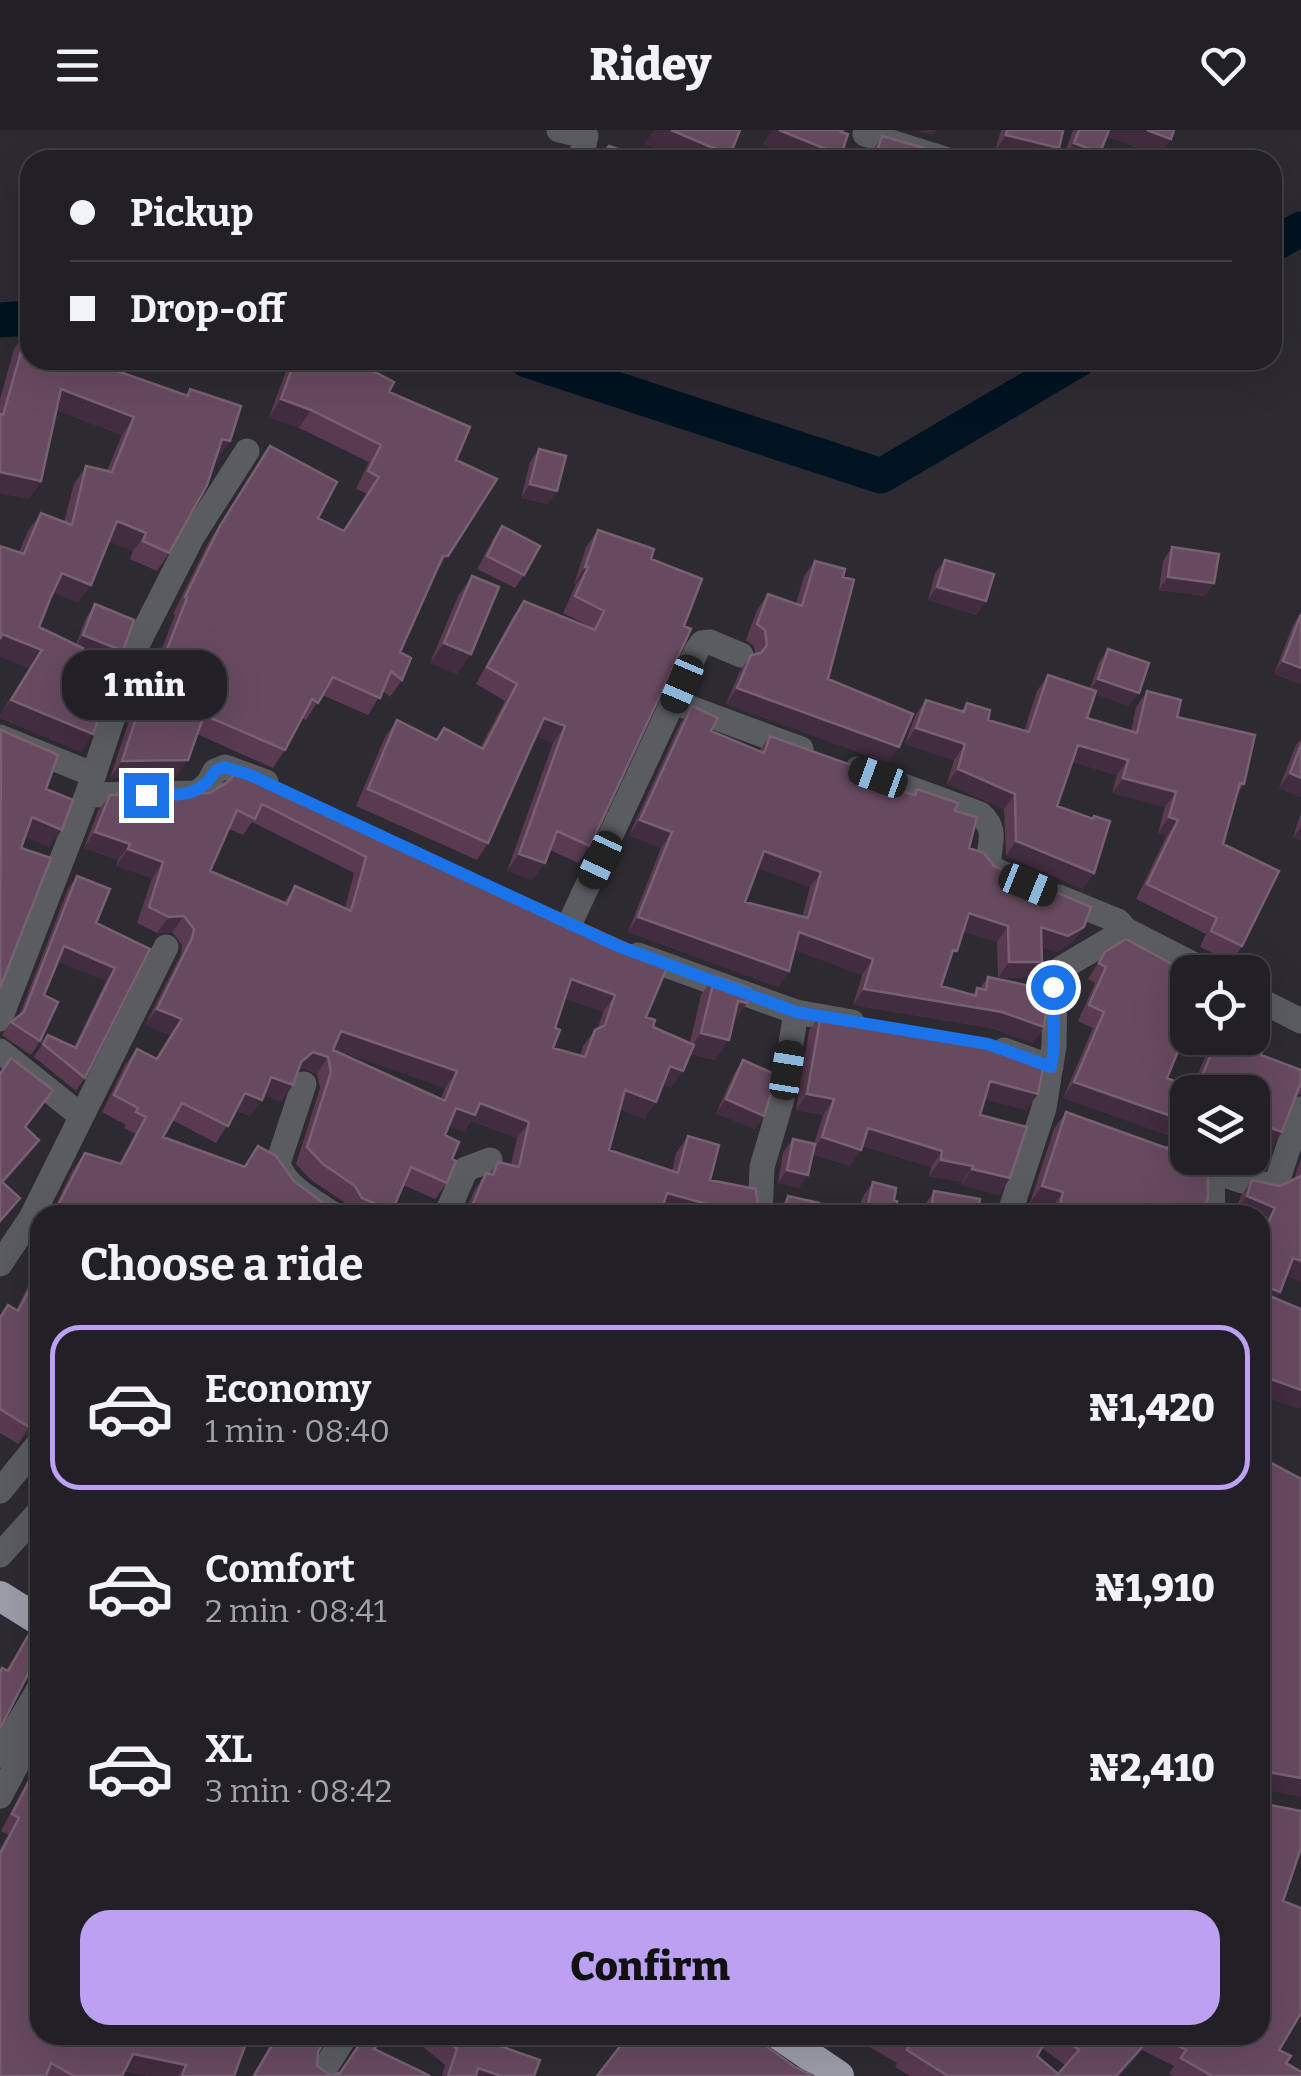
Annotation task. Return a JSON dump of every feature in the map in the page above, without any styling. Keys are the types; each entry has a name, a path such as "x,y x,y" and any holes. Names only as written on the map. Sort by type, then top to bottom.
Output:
{"highway":[{"path":"0,1576 30,1595"},
{"path":"0,1596 30,1615"},
{"path":"762,2045 806,2076"},
{"path":"793,2045 838,2076"}],"street":[{"path":"559,130 585,142"},
{"path":"865,132 918,150"},
{"path":"0,1020 90,784 136,645 192,536 247,451"},
{"path":"741,655 702,642 561,919 796,1012 873,1025"},
{"path":"674,702 980,814 989,822 993,837 987,863 994,870 1118,921 1126,930 1175,955"},
{"path":"0,737 90,784 196,792 208,784 215,771 224,767 286,792"},
{"path":"1012,1205 1053,1111 1054,976 1060,968 1126,930"},
{"path":"36,1205 166,947"},
{"path":"1270,1005 1301,1021"},
{"path":"760,1205 762,1167 782,1099 796,1012"},
{"path":"988,1044 1051,1067"},
{"path":"0,1051 80,1115"},
{"path":"304,1084 278,1164 291,1184 320,1205"},
{"path":"1229,1175 1258,1185 1274,1185 1301,1109"},
{"path":"1156,1148 1170,1153"},
{"path":"450,1205 466,1169 490,1160"},
{"path":"1212,1175 1213,1205"},
{"path":"0,1264 30,1218"},
{"path":"0,1491 30,1454"},
{"path":"0,1555 30,1521"},
{"path":"0,1755 30,1704"},
{"path":"0,1796 30,1740"},
{"path":"320,2076 340,2045"}],"building":[{"path":"671,130 740,130 732,150 718,150"},
{"path":"779,130 843,130 848,134 843,150 829,150"},
{"path":"1007,130 1063,131 1059,148 1006,135"},
{"path":"1079,130 1109,130 1101,150 1074,143"},
{"path":"1147,130 1174,130 1171,139"},
{"path":"882,136 931,150 877,150"},
{"path":"20,356 20,370 114,370 188,396 190,389 241,406 230,441 222,439 207,485 169,553 143,541 146,533 117,521 91,585 62,573 50,599 39,627 83,648 66,687 105,701 93,734 11,700 42,650 2,634 0,639 0,546 24,554 41,513 72,525 86,466 112,472 134,417 61,389 41,481 0,472 0,414 3,415"},
{"path":"291,370 371,370 394,382 389,392 470,427 456,460 497,479 448,556 443,556 400,652 411,658 402,680 391,671 380,698 333,677 318,703 312,699 285,750 204,715 188,760 122,761 146,688 159,660 162,662 185,597 220,526 270,446 337,482 318,518 344,531 379,477 368,471 381,445 281,399"},
{"path":"539,449 566,456 557,491 530,484"},
{"path":"502,526 540,546 524,575 487,556"},
{"path":"598,530 654,549 651,559 702,579 684,626 691,629 590,846 557,831 545,863 519,854 565,726 544,718 488,843 368,789 397,720 437,740 444,728 483,749 517,684 487,667 524,601 595,630 604,611 575,596"},
{"path":"1172,547 1219,554 1214,583 1168,577"},
{"path":"945,560 994,574 986,601 937,587"},
{"path":"815,561 845,569 843,577 854,580 828,679 913,714 899,747 737,688 751,655 761,653 767,645 765,630 757,624 768,594 802,606"},
{"path":"472,576 499,587 471,654 444,643"},
{"path":"95,604 134,620 123,651 83,635"},
{"path":"1301,614 1301,668 1283,661"},
{"path":"1108,649 1149,663 1139,693 1098,679"},
{"path":"1048,675 1096,691 1087,718 1137,733 1147,691 1181,700 1177,717 1255,735 1244,784 1240,783 1223,844 1279,871 1242,946 1211,931 1217,918 1147,884 1178,820 1169,817 1176,792 1123,778 1128,760 1078,745 1057,806 1110,821 1094,873 1016,841 1015,794 958,769 965,744 916,728 926,700 964,712 967,703 990,710 988,720 1029,732"},
{"path":"692,706 718,718 711,731 764,753 770,736 887,778 884,787 915,795 917,789 958,803 955,811 977,817 969,848 984,853 994,866 1091,907 1084,927 1068,936 1041,927 1042,962 1009,962 1008,926 969,913 957,951 953,950 941,986 976,996 977,988 986,990 988,977 1049,990 1044,1027 1002,1012 864,989 873,959 799,932 789,971 638,917 672,832 640,820","holes":["764,851 821,872 808,918 745,902"]},
{"path":"1,730 58,755 46,789 73,800 62,830 32,817 21,848 51,858 0,988"},
{"path":"1301,745 1301,778 1290,773"},
{"path":"238,768 669,963 646,1017 655,1020 653,1027 694,1045 683,1071 670,1066 656,1102 625,1090 609,1150 678,1173 688,1136 719,1145 710,1180 756,1189 758,1205 711,1205 667,1193 663,1205 472,1205 486,1173 493,1175 498,1162 519,1167 529,1122 480,1103 475,1115 456,1108 445,1135 459,1142 447,1183 411,1167 395,1205 378,1205 362,1198 355,1186 323,1164 307,1147 331,1072 328,1057 313,1052 301,1062 293,1085 271,1077 262,1100 245,1093 228,1126 182,1103 163,1137 245,1167 258,1146 276,1156 294,1181 322,1202 321,1205 58,1205 85,1153 121,1164 146,1117 114,1095 137,1049 157,1059 182,1019 157,1009 194,929 184,916 169,917 149,907 163,862 128,849 130,844 95,832 110,795 210,793 230,780","holes":["262,804 366,857 351,911 295,886 287,904 210,871 237,810 255,819","571,979 615,995 605,1025 595,1030 585,1057 553,1048 560,1030 555,1028","341,1031 457,1071 445,1101 333,1050"]},
{"path":"77,876 110,889 96,923 150,949 85,1078 43,1044 48,1035 76,1048 115,968 64,946 44,995 58,1002 40,1041 11,1022 24,1012"},
{"path":"1126,939 1170,963 1170,1055 1176,1055 1167,1078 1170,1116 1074,1082 1104,1012 1089,1005 1106,967 1099,963 1105,952"},
{"path":"715,976 750,988 747,1003 738,1001 729,1040 701,1033"},
{"path":"821,1014 995,1043 1033,1057 1031,1065 1043,1068 1038,1094 990,1081 980,1115 1027,1127 1010,1178 941,1160 942,1151 868,1128 861,1150 822,1137 834,1099 807,1094"},
{"path":"1211,1055 1261,1055 1301,1070 1301,1082 1282,1132 1270,1128 1270,1075 1202,1075"},
{"path":"11,1058 53,1090 25,1127 39,1140 2,1182 20,1198 0,1221 0,1074"},
{"path":"743,1060 777,1075 764,1116 726,1099"},
{"path":"1066,1112 1170,1149 1170,1175 1208,1175 1205,1205 1060,1205 1063,1192 1042,1186"},
{"path":"793,1139 815,1144 808,1175 787,1170"},
{"path":"1301,1176 1301,1261 1293,1258 1280,1292 1270,1288 1270,1219 1275,1208 1247,1196 1252,1180 1280,1186"},
{"path":"873,1182 896,1188 896,1205 868,1205"},
{"path":"934,1191 980,1199 979,1205 932,1205"},
{"path":"788,1196 819,1205 786,1205"},
{"path":"30,1288 29,1427 0,1409 0,1318 8,1305 18,1311"},
{"path":"1272,1297 1301,1309 1301,1390 1270,1379"},
{"path":"1270,1462 1301,1479 1301,1778 1270,1772"},
{"path":"30,1637 30,1670 0,1729 0,1672 2,1668 8,1671"},
{"path":"30,1780 30,2045 245,2045 234,2076 182,2076 186,2065 133,2054 122,2076 74,2076 51,2063 46,2076 0,2076 0,1854 19,1818 12,1814"},
{"path":"1270,1805 1301,1811 1301,1848 1283,1901 1301,1908 1301,2013 1279,2050 1291,2056 1286,2063 1301,2072 1301,2076 1212,2076 1181,2058 1186,2050 1176,2045 1270,2045"},
{"path":"272,2045 322,2045 317,2066 330,2075 340,2073 359,2045 377,2045 374,2049 430,2076 254,2076"},
{"path":"452,2045 497,2045 540,2060 534,2076 501,2076 478,2068 476,2076 448,2076 457,2049"},
{"path":"621,2045 765,2045 814,2076 597,2076"},
{"path":"1043,2045 1037,2056 1058,2074 1079,2050 1072,2045 1144,2045 1116,2076 948,2076 907,2050 909,2046"}],"waterway":[{"path":"1282,239 1301,229"},
{"path":"0,320 20,319"},
{"path":"558,370 881,476 1061,370"}],"route":[{"path":"146,795 196,792 208,784 215,771 224,767 250,775 642,957 796,1012 988,1044 1051,1067 1053,987"}]}
